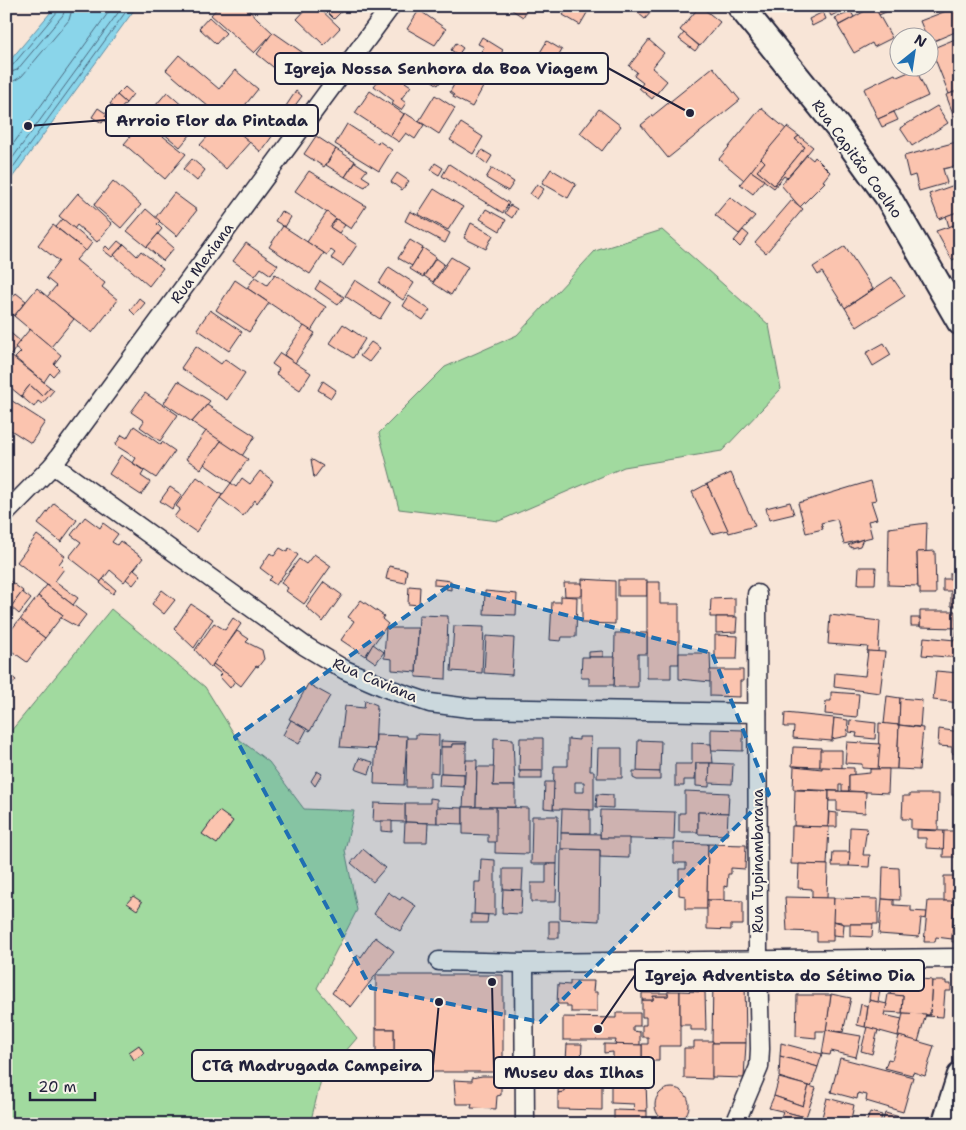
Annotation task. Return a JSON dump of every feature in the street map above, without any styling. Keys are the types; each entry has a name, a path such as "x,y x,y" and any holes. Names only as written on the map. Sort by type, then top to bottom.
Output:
{"street":[{"name":"Rua Mexiana","path":"6,513 53,465 390,6"},
{"name":"Rua Capitão Coelho","path":"740,6 840,130 888,197 960,322"},
{"name":"Rua Caviana","path":"53,465 305,646 345,670 422,700 469,708 757,713"},
{"name":"Rua Tupinambarana","path":"735,1124 759,1067 757,594"},
{"path":"439,961 524,963 960,958"},
{"path":"524,963 525,1124"},
{"path":"946,1124 960,1076"}],"highlighted area":[{"path":"450,585 712,653 769,794 540,1022 371,988 235,737"}],"green space":[{"path":"662,230 769,325 781,389 722,451 624,467 499,521 399,509 379,433 445,367 517,335 595,251"},
{"path":"111,609 205,687 236,737 269,762 304,809 354,811 345,850 357,910 317,988 357,1038 321,1080 310,1124 6,1124 6,737"}],"water":[{"path":"56,6 137,6 6,186 6,65"}],"building":[{"path":"219,6 244,6 273,33 254,53 211,15"},
{"path":"309,6 317,6 340,28 324,45 297,19"},
{"path":"321,6 347,6 334,19"},
{"path":"506,6 529,6 523,17"},
{"path":"568,6 591,6 580,25 563,15"},
{"path":"630,6 643,6 651,12 645,19"},
{"path":"700,6 720,22 700,46 680,30"},
{"path":"826,6 850,6 831,16"},
{"path":"874,6 899,6 879,15"},
{"path":"874,6 888,31 888,40 874,47 872,43 854,53 838,26"},
{"path":"954,8 960,22 960,30 938,39 938,28 923,28 920,21"},
{"path":"419,10 446,29 435,45 407,29"},
{"path":"823,12 826,19 812,26 809,19"},
{"path":"851,12 854,17 839,25 835,18"},
{"path":"209,17 226,33 216,44 199,28"},
{"path":"273,32 312,59 294,84 257,54"},
{"path":"684,33 699,46 695,51 679,39"},
{"path":"482,37 503,50 493,69 476,59 484,47 478,44"},
{"path":"960,37 960,90 949,94 938,66 938,46"},
{"path":"649,40 664,53 652,68 667,81 652,99 639,88 643,83 634,76 637,72 629,66"},
{"path":"547,41 562,50 549,73 533,64"},
{"path":"456,43 463,48 458,55 451,50"},
{"path":"179,55 219,89 235,70 258,89 242,109 273,135 261,152 166,70"},
{"path":"397,58 413,70 405,82 411,86 401,99 406,103 401,110 392,104 394,101 374,86"},
{"path":"475,59 493,69 472,107 453,97 454,95 450,92 457,79 462,82"},
{"path":"432,64 446,73 438,85 424,75"},
{"path":"713,67 740,100 668,158 641,125"},
{"path":"888,77 920,78 928,96 878,119 864,89"},
{"path":"125,87 133,94 126,103 117,95"},
{"path":"960,90 960,114 954,116 946,95"},
{"path":"296,91 302,96 285,119 280,115"},
{"path":"370,91 404,114 390,136 355,113"},
{"path":"167,92 185,108 181,113 189,121 193,115 201,122 180,147 145,118"},
{"path":"117,95 126,103 119,111 110,104"},
{"path":"435,95 455,108 439,134 419,121"},
{"path":"937,106 948,123 912,146 900,128"},
{"path":"98,108 107,114 105,117 108,114 111,116 107,123 104,120 102,123 92,117"},
{"path":"761,108 786,129 744,180 719,159"},
{"path":"599,109 621,126 602,151 580,133"},
{"path":"894,112 898,120 882,127 878,119"},
{"path":"405,113 424,125 415,139 406,133 399,142 390,136"},
{"path":"145,119 155,130 186,154 165,179 124,144"},
{"path":"223,119 250,142 226,169 200,145"},
{"path":"461,123 483,137 473,154 450,140"},
{"path":"347,124 378,144 379,141 392,150 379,171 335,144"},
{"path":"787,127 799,136 795,139 805,147 774,185 757,171 765,162 761,158"},
{"path":"316,136 336,149 324,167 304,154"},
{"path":"799,136 813,147 787,178 784,176 774,188 751,171 761,158 765,162 757,171 774,185 805,147 795,139"},
{"path":"960,141 960,165 943,169 947,183 919,191 915,175 909,177 904,156"},
{"path":"336,149 355,161 345,177 326,165"},
{"path":"482,150 492,156 487,164 478,157"},
{"path":"807,155 813,160 815,157 830,172 823,181 825,182 800,207 781,185"},
{"path":"192,159 205,170 197,181 183,169"},
{"path":"355,162 367,170 362,176 370,181 365,187 345,177"},
{"path":"435,163 443,168 439,175 431,170"},
{"path":"449,164 509,203 503,213 442,176"},
{"path":"492,168 514,182 508,191 486,178"},
{"path":"551,169 576,184 568,198 542,183"},
{"path":"309,171 366,206 351,229 295,191"},
{"path":"751,171 764,180 753,194 740,184"},
{"path":"397,173 409,181 402,190 391,182"},
{"path":"113,181 141,205 121,228 94,205"},
{"path":"960,183 960,211 939,219 929,194"},
{"path":"537,184 544,189 537,199 530,194"},
{"path":"434,189 463,207 448,230 418,214"},
{"path":"78,193 112,224 97,242 77,225 74,229 59,216"},
{"path":"174,193 197,210 177,236 155,218"},
{"path":"730,197 755,216 739,234 715,215"},
{"path":"792,200 803,209 766,253 755,243"},
{"path":"510,205 517,209 512,218 505,213"},
{"path":"146,209 160,221 157,224 162,229 147,247 127,231"},
{"path":"486,209 506,220 500,231 480,219"},
{"path":"281,211 291,217 285,227 275,221"},
{"path":"410,211 450,233 445,243 405,221"},
{"path":"960,211 960,223 949,227 946,216"},
{"path":"327,212 336,219 330,227 357,245 343,266 331,258 335,253 331,250 327,255 307,242"},
{"path":"63,219 92,243 86,251 56,227"},
{"path":"336,219 345,225 339,233 330,227"},
{"path":"471,223 493,235 486,249 464,238"},
{"path":"960,223 960,257 952,260 936,231"},
{"path":"53,225 85,250 76,260 105,283 102,287 118,300 92,333 47,297 56,286 46,278 59,261 38,245"},
{"path":"283,226 324,253 310,274 269,247"},
{"path":"743,230 749,235 740,247 734,241"},
{"path":"158,234 174,248 163,261 147,247"},
{"path":"410,240 423,248 412,266 398,258"},
{"path":"118,241 123,245 112,257 103,250 106,246 110,250"},
{"path":"246,243 278,265 271,275 261,268 255,276 233,261"},
{"path":"124,244 137,256 141,251 163,268 149,286 114,255"},
{"path":"845,246 873,289 845,308 822,272 818,275 813,267"},
{"path":"423,248 436,257 423,277 410,269"},
{"path":"451,257 468,267 451,295 433,283"},
{"path":"436,258 444,264 433,282 424,276"},
{"path":"389,267 414,283 403,300 379,283"},
{"path":"275,274 326,307 311,331 247,288 255,277 267,285"},
{"path":"892,277 905,296 857,327 845,308"},
{"path":"235,280 269,303 249,332 216,310"},
{"path":"355,280 390,303 380,319 345,296"},
{"path":"320,281 344,297 338,305 315,289"},
{"path":"37,288 74,319 51,347 14,316"},
{"path":"16,293 26,301 14,316 6,309 6,306"},
{"path":"409,296 430,310 423,320 403,306"},
{"path":"139,298 145,303 135,315 130,310"},
{"path":"210,310 242,332 229,351 197,329"},
{"path":"343,324 365,339 353,358 330,343"},
{"path":"304,326 315,333 295,363 284,355"},
{"path":"6,329 20,341 11,355 6,351"},
{"path":"30,329 61,355 54,364 59,369 53,376 50,373 44,382 15,358 21,352 15,347"},
{"path":"371,342 380,348 369,362 360,356"},
{"path":"884,343 891,355 873,366 866,353"},
{"path":"196,346 221,364 225,359 245,373 227,400 181,368"},
{"path":"280,353 311,373 300,390 276,374 279,369 272,364"},
{"path":"11,356 50,387 42,396 30,385 21,396 6,384 6,362"},
{"path":"178,381 210,401 192,422 164,403"},
{"path":"323,381 336,390 331,398 318,390"},
{"path":"30,385 42,396 50,387 54,390 42,404 38,401 34,407 21,396"},
{"path":"145,393 178,415 160,441 140,427 144,421 131,412"},
{"path":"6,397 45,422 31,443 6,427"},
{"path":"207,405 255,436 242,456 192,422"},
{"path":"134,426 161,445 162,442 175,451 156,478 133,463 136,458 115,445 122,435 127,438"},
{"path":"206,431 221,441 201,469 186,459"},
{"path":"221,441 248,459 231,483 204,464"},
{"path":"121,455 144,471 141,476 150,482 141,495 109,474"},
{"path":"311,459 323,466 314,478"},
{"path":"260,471 273,481 257,503 255,500 243,516 220,498 231,483 236,487 242,478 250,484"},
{"path":"731,473 755,526 729,533 707,484"},
{"path":"197,477 222,495 196,532 174,517 180,509 176,506"},
{"path":"871,481 876,500 871,501 877,519 868,521 872,537 844,544 837,519 821,523 823,529 806,533 798,503"},
{"path":"707,484 728,530 712,534 692,492"},
{"path":"170,487 182,495 172,509 160,501"},
{"path":"790,502 794,514 769,520 766,508"},
{"path":"54,503 77,520 61,542 38,524"},
{"path":"85,517 100,528 103,523 118,534 112,542 117,545 120,541 143,558 124,582 110,570 101,582 69,557 81,542 71,535"},
{"path":"927,523 926,552 917,552 918,586 888,585 889,528"},
{"path":"37,535 65,556 59,564 64,569 55,581 78,598 73,605 17,562"},
{"path":"863,539 860,546 852,548 848,545"},
{"path":"280,548 287,552 289,548 298,555 276,585 269,580 272,577 260,568 270,553 274,556"},
{"path":"935,551 936,594 920,594 920,588 918,588 917,552"},
{"path":"314,554 331,566 304,604 286,591 288,588 281,583 299,559 306,564"},
{"path":"389,566 407,570 405,583 386,579"},
{"path":"859,567 876,567 875,584 858,584"},
{"path":"134,569 141,575 133,585 126,579"},
{"path":"950,573 960,573 960,606 951,606 951,591 943,591 943,579 950,579"},
{"path":"6,578 23,591 11,607 6,604"},
{"path":"103,579 116,590 113,594 100,583"},
{"path":"434,579 451,581 451,590 446,589 447,586 434,585"},
{"path":"582,579 615,581 615,624 582,623"},
{"path":"618,580 647,580 647,596 618,596"},
{"path":"324,582 342,595 323,622 306,607"},
{"path":"647,582 660,582 660,604 679,604 679,664 671,664 671,678 647,678"},
{"path":"564,583 582,583 582,596 565,596"},
{"path":"47,585 86,615 77,627 61,618 63,615 38,596"},
{"path":"409,586 420,587 419,605 408,604"},
{"path":"162,590 175,600 164,614 152,604"},
{"path":"485,591 517,594 516,615 484,614"},
{"path":"22,592 31,599 19,614 11,607"},
{"path":"38,596 63,615 45,638 20,620"},
{"path":"561,596 577,597 576,637 562,637 561,641 550,640 552,602 561,602"},
{"path":"735,598 735,617 710,617 711,599"},
{"path":"361,600 384,616 382,619 388,624 365,656 341,640 354,621 348,617"},
{"path":"191,604 213,619 194,648 174,629"},
{"path":"920,611 955,611 956,628 920,627"},
{"path":"419,615 448,616 446,679 416,677"},
{"path":"830,615 880,621 878,652 867,651 868,647 828,644"},
{"path":"716,617 737,617 736,632 716,633"},
{"path":"233,618 241,624 211,668 195,650 214,623 225,630"},
{"path":"911,618 920,618 920,626 911,626"},
{"path":"20,619 45,638 27,662 6,647 6,636"},
{"path":"957,622 960,622 960,658 922,655 924,637 955,640"},
{"path":"454,626 484,627 482,673 451,671"},
{"path":"386,628 418,628 416,672 392,670 392,659 384,658"},
{"path":"237,631 249,639 246,642 262,650 264,659 258,667 256,666 241,686 213,664"},
{"path":"615,633 647,633 647,654 638,654 638,687 614,687"},
{"path":"715,635 738,636 737,659 715,659"},
{"path":"486,636 514,638 512,675 484,673"},
{"path":"373,644 384,652 376,663 366,656"},
{"path":"603,651 603,657 589,657 589,652"},
{"path":"868,651 885,652 880,693 834,687 835,673 865,676"},
{"path":"679,653 710,653 711,682 679,679"},
{"path":"582,657 615,657 614,685 589,685 589,678 581,678"},
{"path":"213,664 235,681 230,688 219,676 221,674 212,666"},
{"path":"710,670 743,670 743,681 740,681 740,697 710,696"},
{"path":"936,671 959,673 960,703 933,700"},
{"path":"6,672 16,680 6,692"},
{"path":"308,684 330,696 310,731 289,719"},
{"path":"831,692 859,694 857,717 825,714 826,701 831,701"},
{"path":"887,696 900,698 899,725 884,724"},
{"path":"900,698 922,700 920,727 899,725"},
{"path":"365,700 377,705 375,749 340,747 345,706 364,708"},
{"path":"785,713 834,718 832,741 793,738 794,727 784,727"},
{"path":"834,718 848,720 847,736 832,739"},
{"path":"291,720 307,729 299,744 283,735"},
{"path":"850,720 876,723 875,739 856,737 857,733 849,732"},
{"path":"879,723 899,725 897,769 878,769"},
{"path":"899,725 923,728 919,770 897,769"},
{"path":"711,729 743,730 743,751 711,750"},
{"path":"939,729 960,732 960,762 956,762 957,754 952,753 952,747 938,746"},
{"path":"416,734 439,735 438,773 430,772 430,787 406,787 407,738 416,738"},
{"path":"376,735 407,736 404,785 374,784"},
{"path":"579,737 591,737 590,771 594,771 594,810 553,809 554,766 568,766 568,739 579,740","holes":["575,782 584,782 584,792 575,792"]},
{"path":"494,738 513,739 515,786 493,786"},
{"path":"520,738 543,738 543,771 519,771"},
{"path":"638,740 661,741 660,772 637,772"},
{"path":"441,741 467,742 466,744 452,744 452,747 441,747"},
{"path":"847,742 880,744 878,769 862,768 862,764 845,763"},
{"path":"692,743 711,744 713,763 696,763 695,780 684,780 684,786 675,786 675,764 692,764"},
{"path":"452,744 466,744 466,774 441,773 441,747 452,747"},
{"path":"793,747 821,748 820,767 792,766"},
{"path":"598,748 622,748 622,778 597,778"},
{"path":"820,750 842,750 842,768 820,767"},
{"path":"359,758 373,762 369,774 355,769"},
{"path":"466,760 477,760 476,807 463,807"},
{"path":"696,763 710,763 709,787 696,786"},
{"path":"710,763 733,764 732,784 709,783"},
{"path":"794,766 822,769 822,767 854,768 854,775 849,775 849,791 842,791 842,785 839,785 839,791 793,789"},
{"path":"477,767 494,767 493,786 515,786 515,807 476,807"},
{"path":"870,769 889,769 888,793 849,791 849,775 870,773"},
{"path":"317,771 322,774 315,786 311,781"},
{"path":"520,771 542,771 542,779 520,779"},
{"path":"633,771 660,772 660,780 637,780 633,778"},
{"path":"440,773 464,774 464,787 439,786"},
{"path":"545,782 554,782 553,809 544,808"},
{"path":"952,784 960,784 960,795 952,795"},
{"path":"795,790 829,791 828,827 794,826"},
{"path":"685,791 729,793 728,813 698,812 698,832 679,832 679,813 685,813"},
{"path":"829,791 866,792 865,813 837,811 837,801 829,801"},
{"path":"597,794 613,795 613,808 596,807"},
{"path":"910,794 939,794 938,830 911,829 911,819 902,819 903,796 910,796"},
{"path":"430,798 437,799 437,823 405,822 405,803 430,803"},
{"path":"374,803 405,804 405,822 373,821"},
{"path":"437,807 463,808 463,824 437,823"},
{"path":"463,807 496,807 496,842 488,842 488,835 463,834"},
{"path":"496,807 528,808 528,854 495,853"},
{"path":"562,809 590,810 590,833 561,833"},
{"path":"601,810 675,812 674,840 600,838"},
{"path":"219,811 233,821 217,844 202,834"},
{"path":"698,812 728,813 727,835 698,834"},
{"path":"829,812 837,813 837,827 828,827"},
{"path":"532,816 558,816 557,864 531,864"},
{"path":"381,821 392,821 392,832 381,831"},
{"path":"405,822 428,823 427,842 404,842"},
{"path":"792,826 829,827 827,865 791,864"},
{"path":"850,827 867,828 863,855 870,855 869,867 849,866"},
{"path":"917,830 944,831 944,849 926,848 926,838 917,838"},
{"path":"944,831 960,831 960,857 943,857"},
{"path":"561,833 600,834 600,838 629,838 629,858 600,857 600,850 561,849"},
{"path":"674,843 708,844 707,909 685,909 685,896 679,895 679,869 686,869 686,863 674,863"},
{"path":"708,844 746,845 745,869 731,868 731,874 728,874 727,887 724,886 724,900 707,900"},
{"path":"363,849 385,868 373,882 351,863"},
{"path":"561,849 600,850 599,921 560,919"},
{"path":"833,852 850,852 849,866 832,866"},
{"path":"481,859 495,860 495,915 474,914 475,882 480,882"},
{"path":"546,864 557,864 556,902 531,902 531,883 546,883"},
{"path":"799,864 828,865 827,898 812,898 812,889 798,888"},
{"path":"883,867 899,868 900,900 882,899"},
{"path":"503,869 523,869 522,890 503,889"},
{"path":"944,876 960,876 960,902 944,901"},
{"path":"503,889 522,890 521,914 502,913"},
{"path":"388,892 400,900 402,897 416,906 400,931 374,914"},
{"path":"133,896 142,902 137,910 127,903"},
{"path":"785,897 834,898 833,941 817,941 817,932 787,931"},
{"path":"834,898 878,899 878,924 841,924 841,922 833,921"},
{"path":"882,899 894,900 894,905 911,906 911,911 927,912 926,919 921,918 919,937 879,934"},
{"path":"707,900 743,901 743,925 731,925 731,930 707,929"},
{"path":"928,901 954,901 952,939 936,937 935,942 924,942"},
{"path":"954,901 960,902 960,942 952,942"},
{"path":"471,914 488,915 487,923 471,923"},
{"path":"549,921 559,921 559,938 549,938"},
{"path":"833,921 844,924 843,936 833,935"},
{"path":"850,924 873,924 872,937 850,936"},
{"path":"375,937 394,951 351,1007 332,993 358,955 361,957"},
{"path":"376,975 503,975 503,1072 394,1072 394,1029 376,1029"},
{"path":"921,979 932,980 930,1015 902,1013 903,996 890,995 891,984 920,986"},
{"path":"570,981 594,981 593,992 597,992 597,1012 571,1012 571,1007 567,1007 567,1004 557,1004 558,984 570,985"},
{"path":"713,981 745,981 746,1043 712,1043"},
{"path":"932,981 946,981 946,984 951,984 951,991 945,991 943,1017 925,1016 930,1015"},
{"path":"881,984 878,1002 869,1000 871,985"},
{"path":"668,991 680,991 680,1046 659,1046 659,1061 642,1061 642,1044 648,1044 648,1037 642,1037 642,1025 646,1025 646,1017 642,1017 642,1000 653,1000 653,996 668,996"},
{"path":"680,991 705,992 706,1030 691,1030 691,1025 680,1025"},
{"path":"642,993 668,993 668,996 653,996 653,1000 642,1000"},
{"path":"831,994 851,998 843,1032 826,1030"},
{"path":"888,994 903,996 902,1013 885,1012"},
{"path":"797,995 831,995 826,1031 816,1031 816,1038 796,1036"},
{"path":"869,1000 887,1004 884,1015 902,1019 898,1036 865,1027"},
{"path":"861,1004 868,1006 865,1027 857,1025"},
{"path":"616,1013 640,1013 640,1026 633,1026 633,1031 640,1032 640,1045 615,1045 616,1040 563,1040 563,1017 616,1018"},
{"path":"903,1013 926,1014 918,1042 898,1036"},
{"path":"867,1027 878,1030 872,1054 861,1051"},
{"path":"376,1029 394,1029 394,1070 376,1070"},
{"path":"826,1030 861,1036 856,1057 831,1051 830,1055 822,1054"},
{"path":"899,1036 934,1046 925,1076 913,1072 912,1075 885,1068 888,1059 892,1060"},
{"path":"694,1041 713,1041 712,1079 684,1078 684,1048 694,1048"},
{"path":"712,1043 746,1043 744,1078 712,1077"},
{"path":"781,1043 822,1054 818,1067 780,1056"},
{"path":"567,1044 582,1044 581,1061 613,1062 613,1078 546,1076 546,1061 566,1061"},
{"path":"604,1044 642,1045 642,1078 613,1078 613,1052 604,1053"},
{"path":"139,1045 144,1053 134,1060 129,1052"},
{"path":"780,1056 818,1067 811,1087 779,1077"},
{"path":"840,1058 913,1077 903,1112 866,1101 867,1095 858,1093 857,1099 831,1092"},
{"path":"501,1076 501,1095 497,1096 496,1109 471,1108 472,1104 456,1104 454,1080 472,1081 472,1078"},
{"path":"559,1076 565,1076 564,1092 558,1093"},
{"path":"565,1076 577,1077 577,1082 585,1082 586,1077 602,1078 602,1110 558,1109 558,1093 564,1092"},
{"path":"779,1078 809,1086 803,1106 774,1096"},
{"path":"611,1080 646,1082 647,1111 633,1111 634,1104 611,1103"},
{"path":"809,1086 816,1088 806,1117 769,1108 774,1096 803,1106"},
{"path":"672,1088 679,1089 684,1093 688,1098 688,1112 684,1117 679,1121 672,1122 665,1121 660,1117 656,1112 655,1105 656,1098 660,1093 665,1089"},
{"path":"827,1098 854,1105 850,1124 821,1121"},
{"path":"614,1110 647,1111 647,1124 614,1124"},
{"path":"783,1111 826,1123 826,1124 779,1124"},
{"path":"870,1112 882,1115 880,1124 866,1124"},
{"path":"885,1113 922,1123 922,1124 882,1124"}],"place":[{"name":"Igreja Nossa Senhora da Boa Viagem","path":"690,113"},
{"name":"Arroio Flor da Pintada","path":"28,126"},
{"name":"Museu das Ilhas","path":"492,982"},
{"name":"CTG Madrugada Campeira","path":"439,1002"},
{"name":"Igreja Adventista do Sétimo Dia","path":"598,1029"}]}
